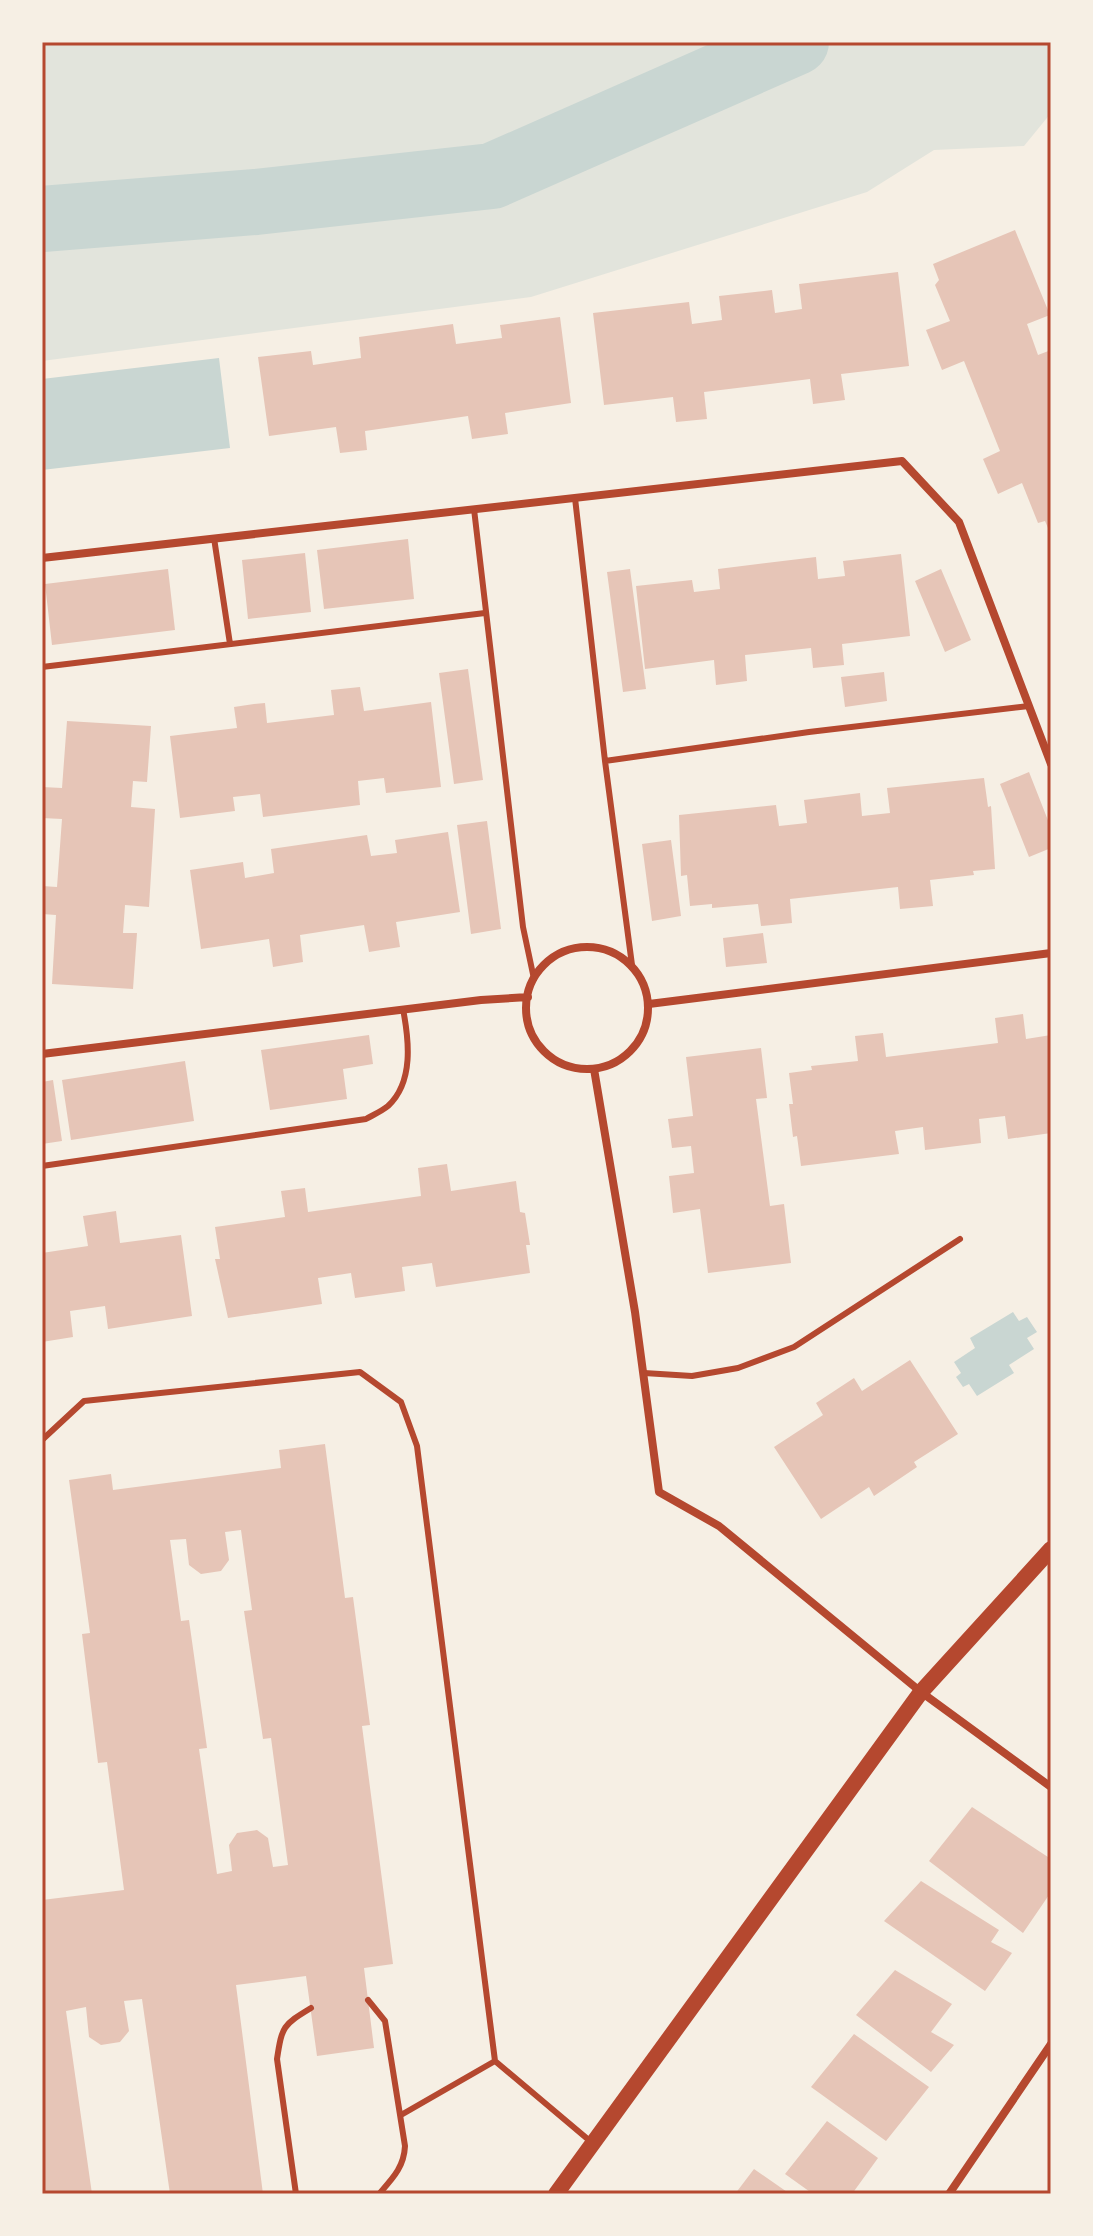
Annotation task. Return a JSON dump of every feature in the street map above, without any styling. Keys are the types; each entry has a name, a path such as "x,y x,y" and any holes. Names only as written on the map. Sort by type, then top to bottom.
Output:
{"main road":[{"path":"556,2194 921,1692 1051,1549"}],"street":[{"path":"42,558 902,461 959,522 1051,764"},
{"path":"583,947 609,951 632,965 642,979 649,1004 645,1030 627,1056 614,1064 594,1069 568,1067 541,1050 527,1022 528,997 534,979 549,959 583,947"},
{"path":"649,1004 1051,953"},
{"path":"42,1054 403,1009 528,997"},
{"path":"594,1069 644,1373 659,1492 719,1526 921,1692 1051,1787"},
{"path":"949,2194 1051,2044"}],"lane":[{"path":"575,498 632,965"},
{"path":"474,509 521,912 534,979"},
{"path":"214,538 230,644"},
{"path":"42,667 485,613"},
{"path":"605,761 809,732 1029,706"},
{"path":"42,1166 366,1119 389,1105 403,1080 410,1045 403,1009"},
{"path":"644,1373 692,1376 738,1368 794,1347 960,1239"},
{"path":"42,1440 84,1401 360,1372 401,1402 417,1446 495,2061 594,2144"},
{"path":"368,2000 385,2021 401,2115 404,2158 399,2171 379,2194"},
{"path":"296,2194 277,2059 286,2023 311,2008"},
{"path":"401,2115 495,2061"}],"shaded area":[{"path":"42,42 1051,42 1051,113 1024,146 934,150 867,192 531,297 42,361"},
{"path":"219,358 230,448 42,470 42,379"},
{"path":"1013,1312 1019,1321 1027,1317 1037,1332 1027,1338 1034,1349 1009,1365 1014,1373 977,1396 969,1384 963,1387 956,1377 961,1373 954,1362 975,1348 970,1338"}],"building":[{"path":"1015,230 1050,315 1027,324 1038,355 1051,350 1051,535 1045,521 1038,523 1022,483 998,494 983,459 1000,451 964,361 942,370 926,330 950,321 935,285 939,280 933,264"},
{"path":"898,272 909,366 841,374 845,400 813,404 810,379 704,392 707,419 676,422 673,397 604,405 593,313 689,302 692,324 722,320 719,296 772,290 775,313 802,309 799,284"},
{"path":"560,317 571,403 505,413 508,434 472,439 468,416 365,431 367,450 340,453 336,427 269,436 258,357 311,351 313,365 361,358 359,337 453,324 456,344 502,338 500,325"},
{"path":"408,539 414,599 324,609 317,550"},
{"path":"305,553 311,612 248,619 242,560"},
{"path":"901,554 910,636 842,644 844,665 813,668 811,648 745,655 747,681 716,685 714,660 645,669 636,586 692,580 694,592 720,589 718,569 816,557 818,579 845,576 843,561"},
{"path":"168,569 175,630 52,645 45,584"},
{"path":"630,569 646,689 623,692 607,572"},
{"path":"941,569 971,640 945,652 915,581"},
{"path":"468,669 483,780 454,784 439,673"},
{"path":"884,672 887,701 845,707 841,677"},
{"path":"360,687 364,711 431,702 441,787 386,793 384,778 358,781 360,805 263,817 260,794 233,797 235,811 180,818 170,736 237,728 234,707 254,704 265,703 267,723 334,715 331,690"},
{"path":"67,721 151,726 147,782 133,781 131,807 155,809 149,907 125,905 123,933 137,933 133,989 52,984 56,915 42,914 42,886 57,887 62,819 42,818 42,787 62,788"},
{"path":"1029,772 1051,828 1051,848 1029,857 1000,784"},
{"path":"984,778 988,807 991,806 995,869 973,871 974,875 930,880 933,906 900,909 898,887 790,899 792,923 761,926 758,904 712,908 712,904 690,906 687,875 681,876 679,815 776,805 779,826 807,823 804,800 860,793 862,816 890,813 887,788"},
{"path":"487,821 501,929 471,934 457,825"},
{"path":"448,832 460,912 396,922 400,947 369,952 364,925 300,935 303,962 273,967 269,939 201,949 190,870 243,862 245,878 274,873 271,849 367,835 371,856 397,853 395,840"},
{"path":"671,840 681,916 652,921 642,844"},
{"path":"763,933 767,963 726,967 723,938"},
{"path":"1023,1014 1026,1039 1051,1035 1051,1133 1008,1139 1005,1116 979,1119 981,1143 925,1150 923,1127 895,1131 899,1154 801,1166 797,1136 793,1137 789,1073 812,1070 811,1066 858,1061 855,1036 883,1033 886,1057 998,1043 995,1018"},
{"path":"369,1035 373,1064 343,1069 347,1099 270,1110 261,1050"},
{"path":"761,1048 767,1098 756,1099 770,1206 784,1204 791,1263 708,1273 700,1209 673,1213 669,1176 694,1173 691,1146 672,1148 668,1119 693,1116 686,1057"},
{"path":"185,1061 194,1121 71,1140 62,1080"},
{"path":"53,1080 62,1141 42,1144 42,1082"},
{"path":"447,1164 451,1191 516,1181 520,1212 525,1213 530,1245 526,1245 530,1273 436,1287 432,1263 402,1267 405,1291 355,1298 351,1273 318,1278 322,1304 228,1318 215,1259 220,1259 215,1227 285,1217 281,1191 305,1188 308,1212 421,1196 418,1168"},
{"path":"116,1211 120,1243 181,1235 192,1316 108,1329 105,1306 70,1311 73,1337 42,1342 42,1253 88,1246 83,1216"},
{"path":"910,1360 958,1434 914,1462 917,1467 874,1496 869,1487 821,1519 774,1447 823,1415 816,1403 854,1378 862,1391"},
{"path":"325,1444 345,1598 353,1597 370,1725 362,1726 393,1964 364,1968 374,2048 317,2056 306,1976 236,1985 263,2194 170,2194 142,1999 124,2001 129,2031 120,2042 101,2045 89,2037 86,2007 66,2011 92,2194 42,2194 42,1900 124,1890 107,1762 98,1763 82,1634 90,1633 69,1480 111,1474 113,1490 281,1468 279,1450","holes":["241,1530 252,1610 244,1611 263,1739 271,1738 288,1865 273,1867 268,1838 257,1830 237,1833 229,1845 232,1871 217,1874 199,1749 207,1748 189,1620 181,1621 170,1540 186,1539 189,1565 201,1574 221,1571 229,1560 225,1532"]},
{"path":"972,1807 1051,1859 1051,1892 1023,1933 929,1861"},
{"path":"921,1881 999,1930 991,1942 1012,1953 985,1991 884,1921"},
{"path":"895,1970 952,2004 931,2032 954,2045 931,2072 856,2015"},
{"path":"854,2034 929,2087 886,2141 811,2087"},
{"path":"827,2121 878,2158 852,2194 842,2191 839,2194 813,2194 785,2174"},
{"path":"754,2169 790,2194 735,2194"}],"waterway":[{"path":"42,219 256,202 492,176 796,42"}]}
